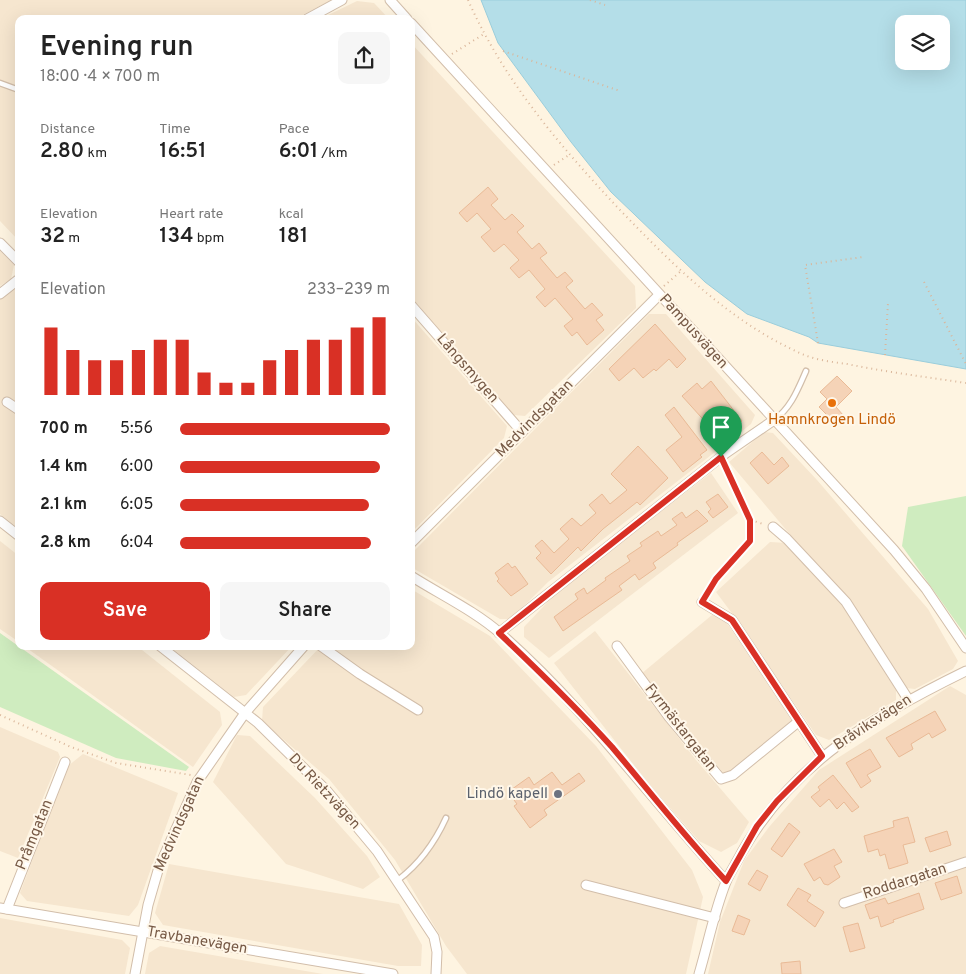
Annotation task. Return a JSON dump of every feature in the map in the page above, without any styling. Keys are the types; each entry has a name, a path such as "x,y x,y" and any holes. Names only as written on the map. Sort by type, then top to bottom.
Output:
{"street":[{"path":"314,15 342,0"},
{"path":"394,1 404,15"},
{"name":"Pampusvägen","path":"415,27 899,556 926,589 966,648"},
{"path":"0,243 15,258"},
{"path":"0,294 15,282"},
{"name":"Medvindsgatan","path":"415,539 659,295"},
{"name":"Långsmygen","path":"415,310 522,432"},
{"path":"7,402 15,407"},
{"path":"499,633 721,457 774,420"},
{"path":"0,521 15,533"},
{"path":"772,527 787,538 846,602 908,699"},
{"path":"415,579 499,633 552,682 612,748 683,834 726,881"},
{"path":"702,602 732,620 822,756"},
{"name":"Fyrmästargatan","path":"617,646 669,717 721,779 733,775 798,722"},
{"name":"Du Rietzvägen","path":"165,650 245,712 327,791 398,880 434,937 437,952 436,974"},
{"name":"Medvindsgatan","path":"135,974 142,931 159,866 201,776 245,712 300,650"},
{"path":"327,650 360,674 418,710"},
{"name":"Bråviksvägen","path":"699,974 726,881 757,826 777,801 822,756 908,699 966,670"},
{"name":"Pråmgatan","path":"3,908 65,762"},
{"name":"Roddargatan","path":"844,903 966,862"},
{"path":"586,885 715,918"},
{"name":"Travbanevägen","path":"3,908 393,974"}],"lane":[{"path":"0,83 15,89"},
{"path":"774,420 783,414 794,398 806,371"},
{"path":"398,880 408,872 438,836 446,818"}],"path":[{"path":"468,0 484,34 525,100 570,155 681,271 706,294 751,326 803,354 868,368 966,383"},
{"path":"590,0 605,5"},
{"path":"444,60 484,34"},
{"path":"503,51 620,92"},
{"path":"546,171 570,155"},
{"path":"818,343 805,265 863,257"},
{"path":"659,295 681,271"},
{"path":"924,282 966,364"},
{"path":"885,354 888,303"},
{"path":"702,602 716,579 750,541 750,520 721,457"},
{"path":"750,520 772,527"},
{"path":"0,715 71,747 116,763 201,776"}],"shaded area":[{"path":"0,0 331,0 303,15 15,15 15,237 0,221"},
{"path":"357,1 374,3 385,15 328,15"},
{"path":"415,47 635,286 636,308 525,416 514,415 415,302"},
{"path":"0,251 14,265 11,279 0,286"},
{"path":"15,289 15,526 0,514 0,298"},
{"path":"649,314 666,314 755,415 751,424 548,582 511,619 500,619 415,569 415,550"},
{"path":"415,322 507,426 504,438 415,529"},
{"path":"764,432 773,433 817,480 928,609 958,661 953,669 915,689 906,688 846,601 729,462"},
{"path":"711,473 738,513 549,658 524,637 524,627 560,589"},
{"path":"0,541 15,553 15,639 0,629"},
{"path":"770,542 787,543 845,609 896,690 896,700 829,740 816,735 716,592"},
{"path":"415,591 490,636 596,746 692,870 703,897 686,974 467,974 446,946 395,860 329,779 262,721 263,707 317,650 415,650"},
{"path":"712,615 724,619 791,716 793,724 734,772 725,775 641,674"},
{"path":"595,631 696,760 749,822 737,843 721,852 699,841 644,778 554,663"},
{"path":"30,650 142,650 220,712 222,725 193,767"},
{"path":"174,650 288,650 246,695 234,697"},
{"path":"950,686 966,695 966,974 708,974 720,922 744,861 769,827 819,770"},
{"path":"0,727 58,752 60,757 18,858 0,851"},
{"path":"237,735 250,736 315,798 367,856 380,877 363,889 286,864 213,782"},
{"path":"83,754 178,793 138,905 129,916 27,901 20,893 68,766"},
{"path":"169,864 399,904 422,945 421,966 398,966 163,925 155,913"},
{"path":"0,918 122,940 130,948 125,974 0,974"},
{"path":"160,946 323,974 145,974 149,953"}],"green space":[{"path":"966,496 966,636 902,546 908,507"},
{"path":"0,633 15,644 15,650 24,650 189,767 186,771 116,758 0,707"}],"water":[{"path":"481,0 966,0 966,369 818,343 809,337 747,314 705,282 611,192 571,142 498,43"}],"building":[{"path":"488,187 498,199 491,205 505,220 512,214 524,226 517,232 532,249 539,243 547,253 540,258 557,278 565,272 573,281 566,287 585,309 592,303 603,315 596,320 604,330 587,345 577,332 572,336 564,326 573,319 555,298 545,307 536,297 545,289 529,270 519,278 510,268 519,260 504,244 494,252 481,237 491,229 477,213 467,222 459,213"},
{"path":"655,324 686,359 677,368 669,359 656,371 654,369 643,378 634,368 619,381 609,369"},
{"name":"Hamnkrogen Lindö","path":"837,376 852,391 836,407 843,415 835,423 819,407 827,399 820,392"},
{"path":"711,381 742,421 732,429 722,416 710,427 682,396 697,383 702,389"},
{"path":"674,407 707,450 700,455 702,457 683,472 666,450 682,437 665,415"},
{"path":"638,446 668,478 640,505 637,502 603,529 581,551 578,547 551,574 536,558 541,553 535,546 542,540 554,553 569,539 560,529 572,518 581,526 596,513 589,505 602,494 610,504 627,490 611,474"},
{"path":"762,452 774,465 782,457 789,466 768,484 750,463"},
{"path":"718,494 728,507 713,518 708,512 711,509 706,502"},
{"path":"697,510 708,521 653,563 656,568 639,580 635,574 619,586 622,590 563,631 554,617 578,599 575,594 584,588 587,594 606,580 605,578 630,561 627,556 642,546 640,543 658,531 661,536 677,525 672,519 682,512 686,518"},
{"path":"508,563 512,568 515,566 528,584 511,596 497,581 499,579 495,573"},
{"path":"935,711 946,730 932,738 929,733 911,744 913,749 899,757 886,738"},
{"path":"870,749 881,767 867,775 871,781 861,788 846,763"},
{"path":"552,772 562,785 579,773 585,781 544,810 547,815 530,828 514,806 517,804 508,792 529,777 534,785"},
{"path":"833,775 859,807 852,812 844,802 837,809 829,799 820,807 811,797 820,790 818,787"},
{"path":"908,817 915,842 903,845 908,863 889,869 885,854 880,856 878,849 868,852 864,836 894,827 893,821"},
{"path":"789,823 800,832 782,857 771,849"},
{"path":"947,831 951,845 930,852 925,838"},
{"path":"834,849 842,862 834,866 840,877 828,885 824,884 820,877 814,881 804,864"},
{"path":"757,870 768,876 760,891 748,884"},
{"path":"957,876 962,893 941,900 935,883"},
{"path":"798,888 811,895 807,901 824,912 815,927 787,905"},
{"path":"919,893 924,909 893,920 894,922 881,927 878,916 870,919 865,905 885,898 888,904"},
{"path":"738,915 750,920 744,935 732,931"},
{"path":"858,923 865,948 850,952 843,927"},
{"path":"800,961 801,974 782,974 781,963"}],"place":[{"name":"Hamnkrogen Lindö","path":"832,403"},
{"name":"Lindö kapell","path":"558,794"}],"route":[{"path":"721,457 744,503 750,520 750,541 744,550 716,579 702,602 732,620 822,756 777,801 757,826 726,881 683,834 612,748 552,682 499,633 721,457"}]}
